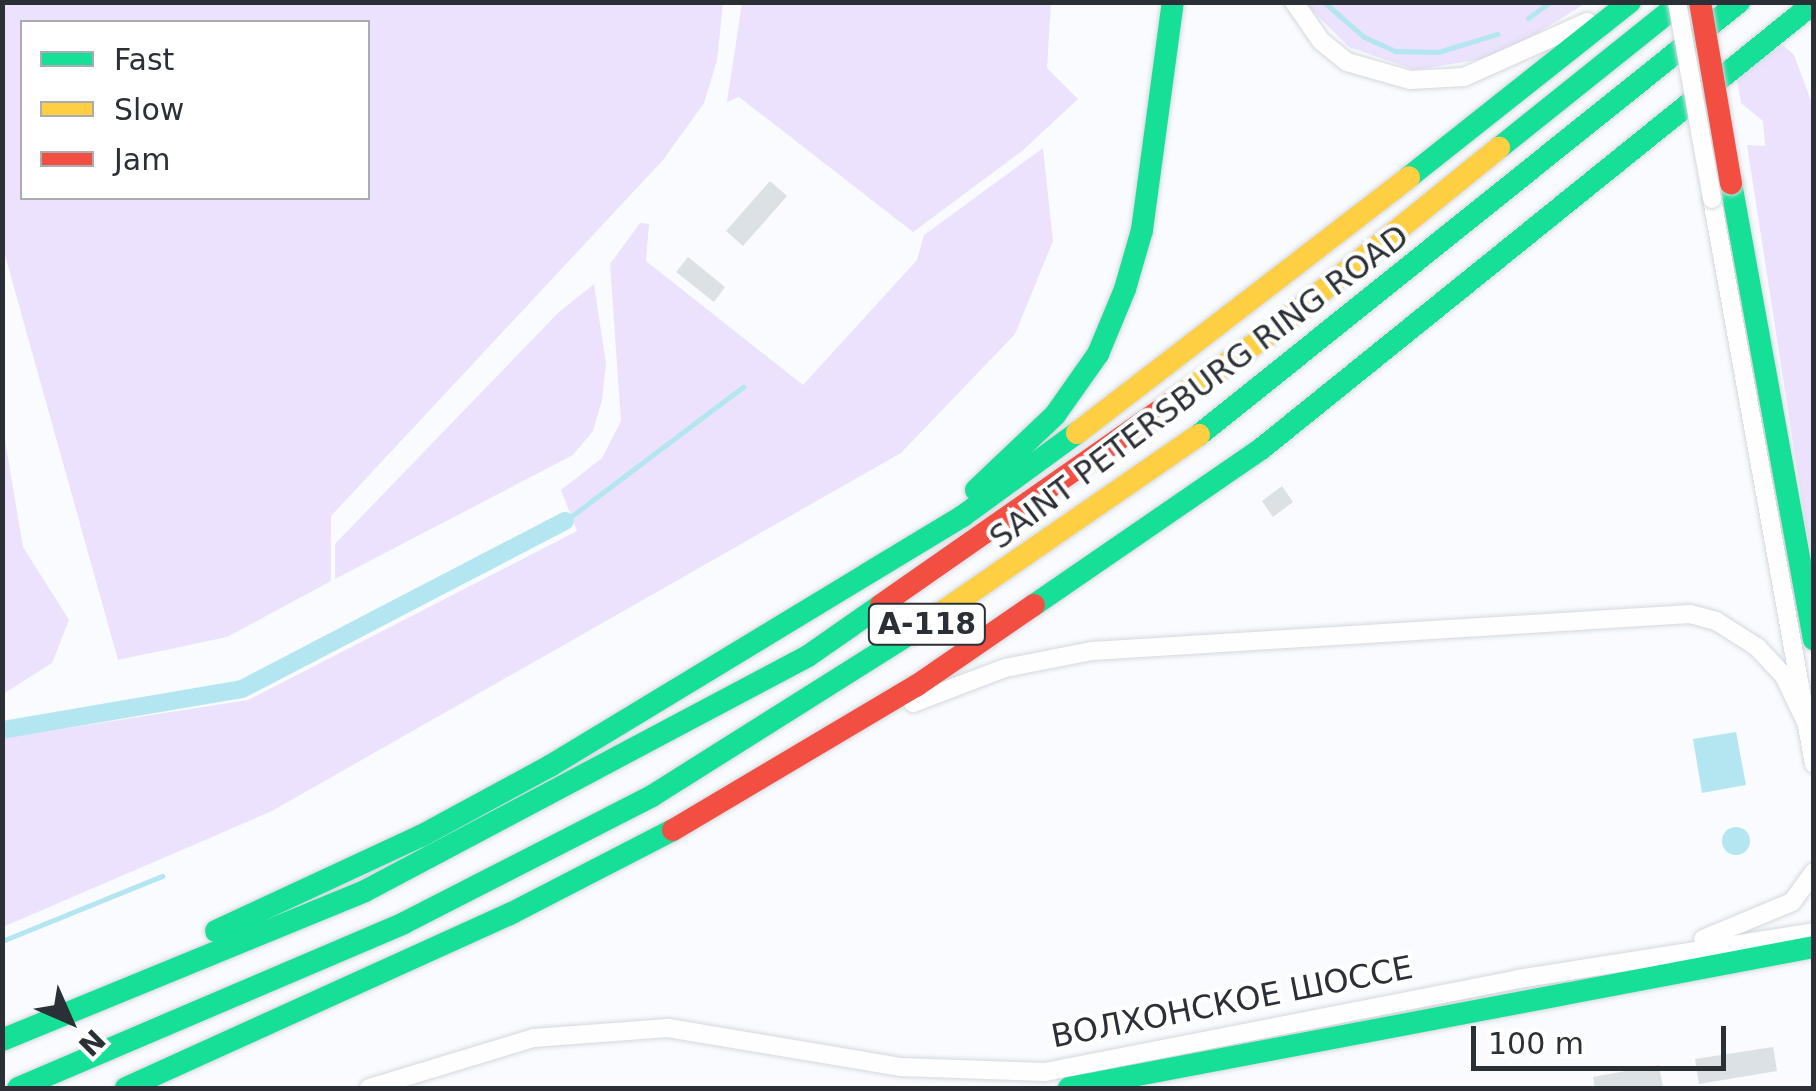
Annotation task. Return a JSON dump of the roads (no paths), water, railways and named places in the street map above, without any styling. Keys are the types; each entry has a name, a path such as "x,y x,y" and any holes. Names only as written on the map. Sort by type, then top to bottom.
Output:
{"main road":[{"path":"879,569 1010,461 1055,415 1098,354 1142,230 1173,2"},
{"path":"2,1039 279,900 421,836 879,569 1050,457 1629,2"},
{"name":"SAINT PETERSBURG RING ROAD","path":"2,1039 365,891 808,656 1270,334 1679,2"},
{"path":"1700,2 1814,640"},
{"name":"SAINT PETERSBURG RING ROAD","path":"18,1088 404,923 652,796 828,689 1162,464 1739,2"},
{"path":"126,1088 510,914 839,734 1097,566 1261,449 1814,3"},
{"name":"ВОЛХОНСКОЕ ШОССЕ","path":"1069,1088 1811,941"}],"street":[{"path":"1294,2 1321,41 1347,62 1433,80 1504,62 1629,2"},
{"path":"1679,2 1814,764"},
{"path":"839,734 967,680 1092,651 1690,614 1716,621 1757,647 1784,676 1806,722"},
{"path":"1618,962 1764,919 1792,902 1814,872"},
{"name":"ВОЛХОНСКОЕ ШОССЕ","path":"369,1088 534,1038 668,1028 900,1067 1045,1072 1618,962 1811,941"}],"water":[{"path":"1736,732 1746,785 1702,793 1693,739"},
{"path":"1736,827 1746,831 1750,841 1746,851 1736,855 1726,851 1722,841 1726,831"}],"waterway":[{"path":"1324,2 1364,37 1396,51 1438,52 1497,34"},
{"path":"1528,18 1550,2"},
{"path":"565,521 743,387"},
{"path":"2,730 242,689 565,521"},
{"path":"2,941 162,876"}]}
